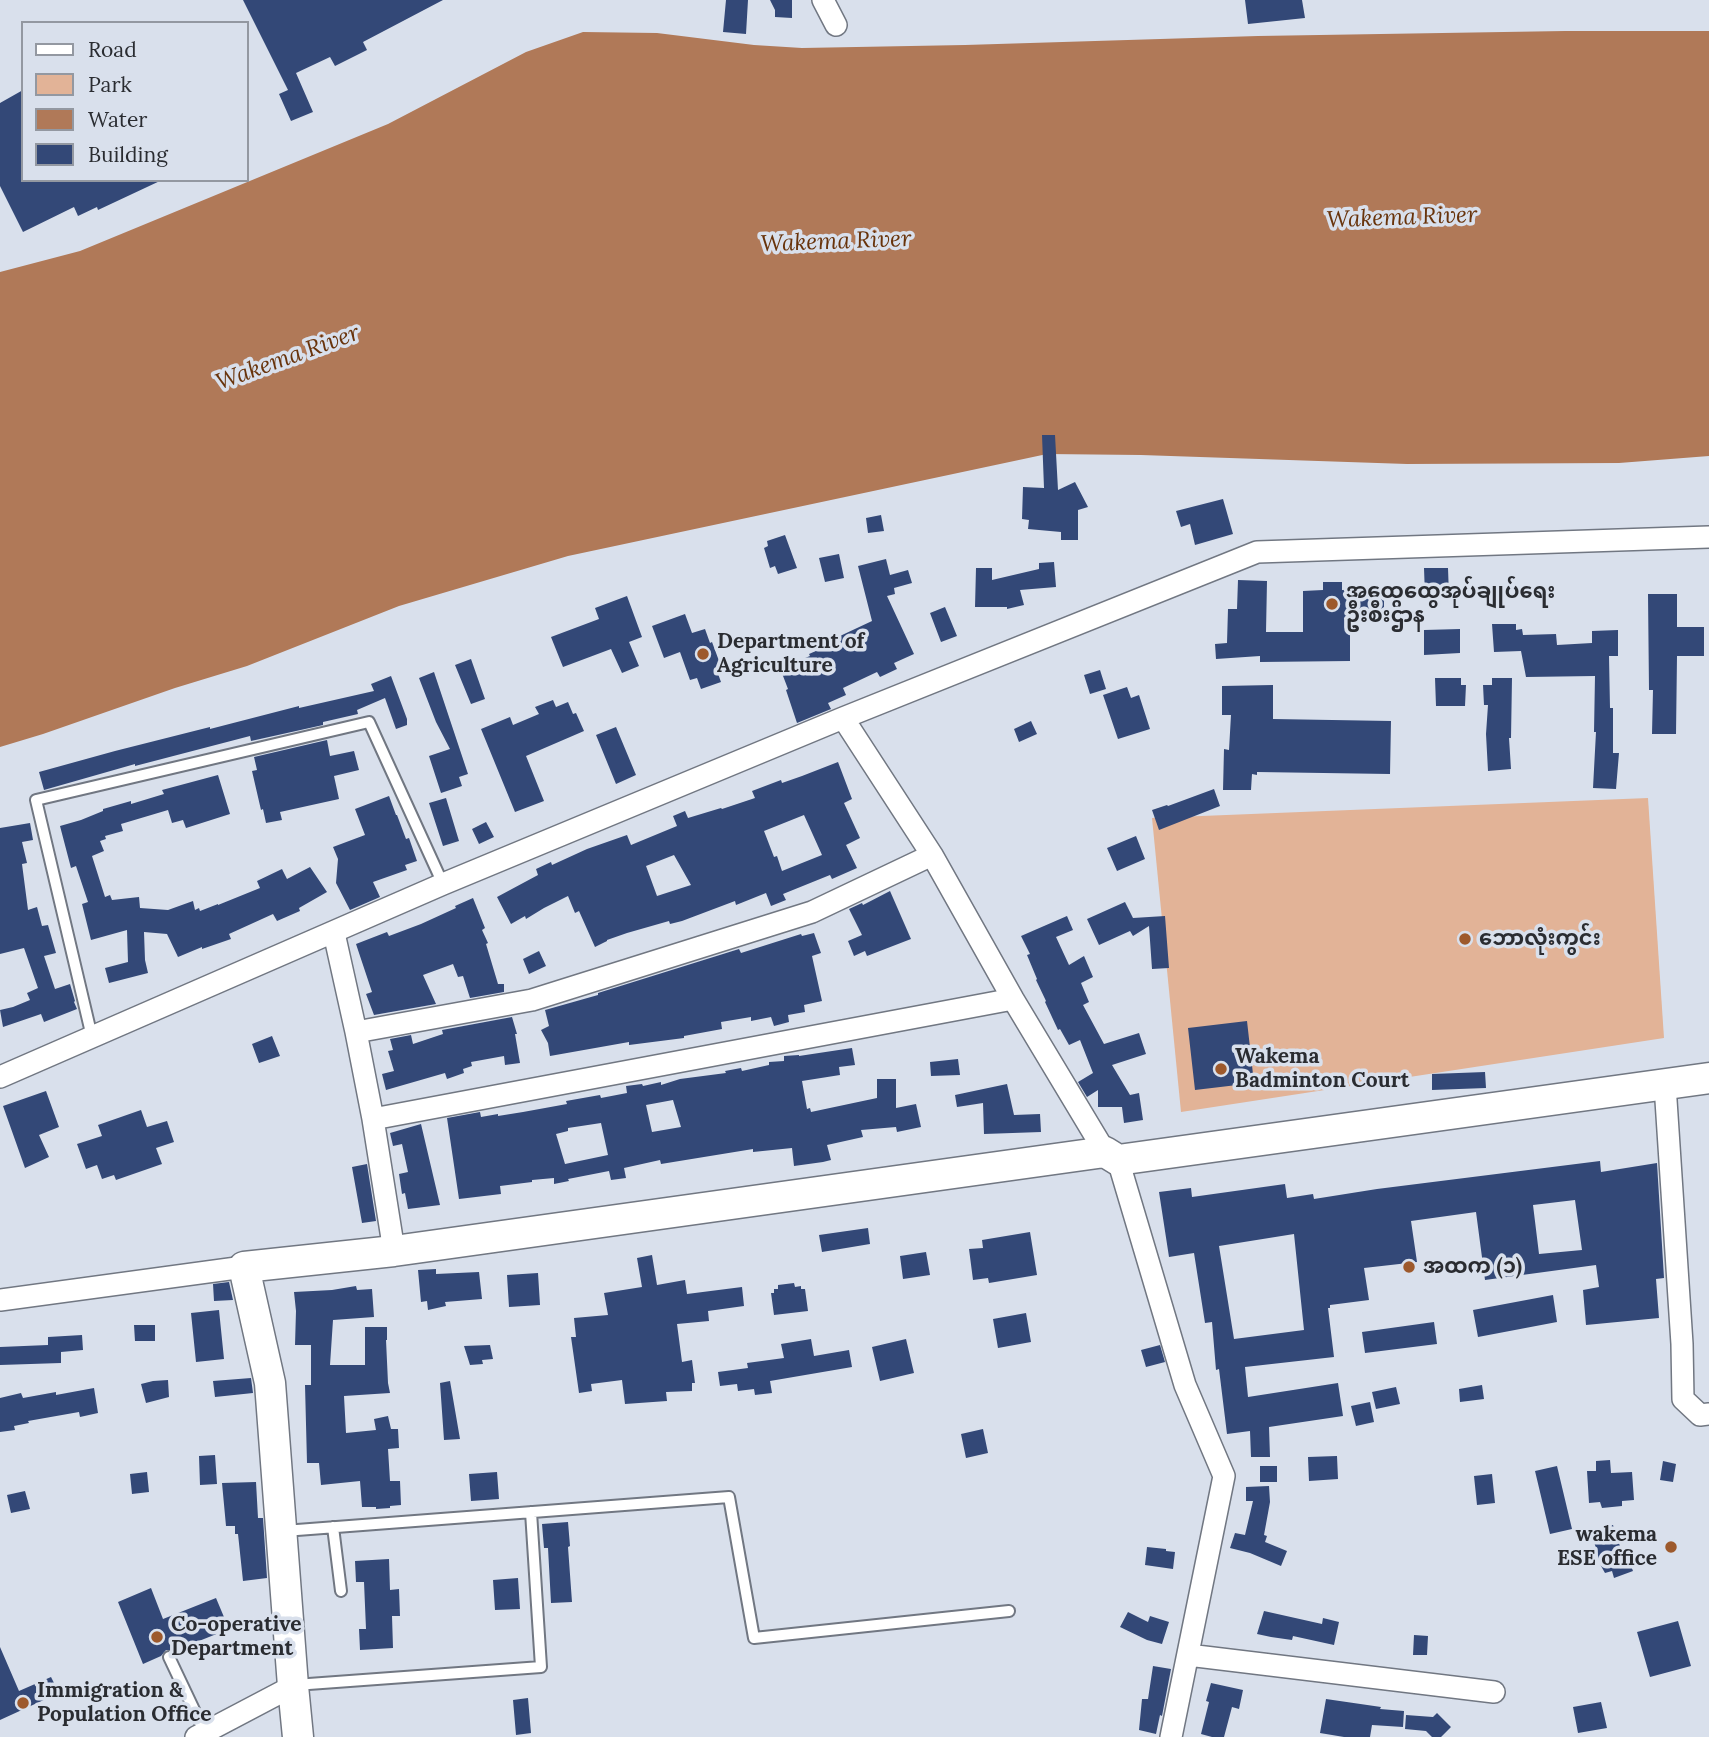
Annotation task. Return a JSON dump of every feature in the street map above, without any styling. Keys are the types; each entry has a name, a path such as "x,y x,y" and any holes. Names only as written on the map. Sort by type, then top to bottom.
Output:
{"street":[{"path":"823,0 836,25"},
{"path":"0,1077 443,884 843,718 1257,552 1709,537"},
{"path":"843,718 932,855 1013,999 1112,1156 1185,1385 1224,1475 1171,1737"},
{"path":"356,1032 533,1000 812,912 932,855"},
{"path":"334,933 373,1119 394,1251"},
{"path":"373,1119 1013,999"},
{"path":"0,1300 244,1267 394,1251 1709,1078"},
{"path":"1665,1085 1682,1343 1683,1399 1700,1415 1709,1414"},
{"path":"244,1267 271,1383 298,1737"},
{"path":"1188,1655 1494,1692"},
{"path":"200,1735 293,1686"}],"lane":[{"path":"92,1037 36,800 369,722 443,884"},
{"path":"282,1531 729,1497 754,1638 1009,1611"},
{"path":"293,1686 541,1667 531,1512"},
{"path":"333,1528 341,1591"},
{"path":"169,1657 200,1735"}],"green space":[{"path":"1648,798 1664,1038 1181,1112 1152,818"}],"water":[{"name":"Wakema River","path":"1709,31 1709,456 1619,463 1407,464 1047,454 568,556 399,606 247,666 0,747 0,272 80,251 248,182 388,124 526,52 583,32 657,33 802,48 1258,36"}],"building":[{"path":"243,0 443,0 363,42 367,50 335,66 330,57 296,73 313,112 291,121 279,94 288,90"},
{"path":"726,0 748,0 746,34 723,32"},
{"path":"770,0 792,0 792,18 775,17"},
{"path":"1245,0 1302,0 1305,18 1248,24"},
{"path":"21,91 21,182 158,182 98,210 97,207 78,216 74,207 23,232 0,186 0,103"},
{"path":"1042,435 1055,435 1058,490 1075,482 1088,507 1078,510 1078,540 1061,540 1061,532 1028,529 1029,520 1022,519 1023,487 1044,488"},
{"path":"1223,499 1233,534 1195,545 1190,524 1181,527 1176,511"},
{"path":"881,515 884,531 868,533 866,518"},
{"path":"785,535 797,568 778,574 775,566 770,568 764,548 768,546 767,541"},
{"path":"839,554 844,578 825,582 819,558"},
{"path":"886,559 890,575 908,570 912,583 894,588 895,594 887,596 914,654 894,663 897,669 880,677 877,672 843,688 846,695 828,703 831,709 797,723 780,668 810,656 809,654 841,640 840,636 872,621 858,566"},
{"path":"1054,562 1056,587 1020,590 1024,605 1007,609 975,607 976,568 992,568 992,580 1039,569 1039,563"},
{"path":"1424,568 1448,568 1449,596 1425,596"},
{"path":"1238,580 1267,581 1266,632 1303,632 1303,591 1323,590 1323,582 1342,582 1342,590 1384,589 1384,619 1350,619 1350,661 1260,662 1260,656 1216,659 1215,644 1227,643 1228,609 1237,609"},
{"path":"1648,594 1677,594 1677,627 1704,627 1704,656 1677,656 1676,734 1652,734 1653,690 1649,690"},
{"path":"627,596 642,637 629,642 639,666 622,673 611,649 563,667 551,637 599,619 595,608"},
{"path":"945,607 957,636 941,642 930,613"},
{"path":"685,614 692,633 705,629 710,643 712,642 722,669 717,671 721,682 701,689 697,678 690,680 680,652 664,658 652,626"},
{"path":"1492,624 1516,624 1516,630 1522,629 1523,635 1556,634 1557,645 1592,643 1592,631 1618,630 1618,656 1609,656 1613,753 1619,753 1616,789 1593,788 1595,676 1526,677 1521,651 1494,652"},
{"path":"1460,629 1460,653 1424,655 1424,630"},
{"path":"471,659 485,699 471,704 455,665"},
{"path":"1100,670 1106,689 1090,694 1084,675"},
{"path":"434,672 468,774 459,777 462,786 441,793 429,756 450,749 419,678"},
{"path":"391,676 407,719 407,725 396,729 385,698 357,710 358,714 323,722 323,725 251,741 250,736 44,790 39,772 210,727 374,691 371,684"},
{"path":"1435,678 1461,678 1461,685 1466,685 1465,706 1436,706"},
{"path":"1492,678 1512,678 1509,738 1511,769 1488,771 1488,705 1484,705 1483,685 1492,685"},
{"path":"1273,685 1273,719 1391,721 1390,774 1257,772 1257,775 1252,774 1251,790 1223,790 1224,749 1229,750 1231,715 1222,715 1222,686"},
{"path":"1127,687 1131,698 1139,695 1150,729 1118,739 1103,695"},
{"path":"553,700 556,707 568,702 584,731 526,756 544,801 515,812 481,729 510,717 513,725 539,714 535,707"},
{"path":"1031,721 1037,734 1019,742 1014,729"},
{"path":"616,727 636,775 616,784 596,735"},
{"path":"327,740 330,756 354,751 359,770 334,776 339,799 280,812 282,820 266,823 252,771 257,770 254,757"},
{"path":"838,762 852,799 844,803 860,838 846,845 857,868 832,879 830,875 783,894 786,900 771,906 766,893 736,905 735,901 682,921 670,924 669,921 627,933 595,947 579,911 575,913 568,896 526,919 525,916 511,924 497,897 538,875 536,869 551,862 552,865 627,835 631,845 677,826 673,816 685,811 688,818 722,809 755,798 752,791","holes":["804,815 822,855 782,871 764,831","674,855 691,885 657,896 646,866"]},
{"path":"218,775 230,814 186,828 183,820 172,823 168,810 121,824 123,831 105,836 106,839 100,841 104,851 92,856 105,897 110,895 112,900 139,897 140,908 168,910 193,901 195,910 199,908 200,911 260,888 257,881 282,869 287,879 310,867 327,892 299,908 300,911 277,921 273,914 229,934 231,939 178,957 167,934 144,932 148,973 109,983 105,968 128,962 127,930 91,940 82,904 88,902 76,866 71,868 60,826 81,820 103,809 131,801 131,804 164,794 162,790"},
{"path":"1214,789 1220,806 1159,830 1152,810"},
{"path":"389,796 417,861 405,865 407,870 373,882 380,897 350,910 336,883 338,859 333,847 365,835 355,809"},
{"path":"446,798 459,841 443,846 429,803"},
{"path":"486,822 494,837 479,844 472,829"},
{"path":"30,823 33,840 22,842 27,863 22,864 28,910 37,907 42,926 48,925 56,953 44,956 55,989 70,984 77,1009 44,1022 41,1014 3,1027 0,1010 30,1000 27,993 38,988 24,948 0,954 0,828"},
{"path":"1136,836 1145,859 1117,871 1107,848"},
{"path":"890,891 911,939 867,956 865,951 854,956 848,941 862,935 849,909"},
{"path":"473,898 485,928 482,930 498,984 504,984 504,992 470,998 463,976 458,977 453,964 423,975 436,1004 374,1015 366,994 372,992 356,944 387,932 389,936 421,924"},
{"path":"1125,902 1133,918 1165,916 1169,968 1152,969 1149,926 1133,936 1130,931 1099,945 1087,919"},
{"path":"1067,916 1073,930 1056,937 1069,965 1084,956 1093,977 1081,983 1089,1002 1083,1005 1104,1044 1139,1033 1146,1054 1112,1065 1130,1095 1139,1093 1143,1120 1124,1123 1122,1107 1098,1107 1098,1090 1087,1097 1078,1082 1093,1073 1080,1040 1069,1045 1060,1029 1058,1030 1036,980 1027,955 1030,954 1021,936"},
{"path":"814,933 821,953 812,956 822,1001 804,1005 805,1012 788,1015 789,1022 774,1026 771,1017 751,1021 751,1017 721,1022 722,1029 684,1038 629,1045 629,1042 550,1056 548,1043 541,1030 549,1026 545,1010 739,949 741,953 801,934"},
{"path":"539,951 546,966 529,974 523,959"},
{"path":"512,1017 520,1063 505,1065 504,1056 471,1062 472,1066 463,1069 464,1073 447,1079 445,1073 386,1090 382,1074 394,1071 388,1051 393,1050 390,1039 411,1035 413,1044 443,1034 442,1030"},
{"path":"1247,1021 1254,1083 1195,1090 1188,1028"},
{"path":"272,1036 280,1056 259,1063 252,1044"},
{"path":"852,1048 855,1065 839,1067 840,1075 802,1081 807,1109 810,1108 811,1112 877,1098 877,1079 896,1079 896,1108 916,1104 921,1127 897,1132 896,1127 861,1130 863,1137 827,1145 831,1160 823,1162 794,1166 792,1148 753,1152 753,1149 661,1164 660,1160 624,1168 626,1178 611,1180 609,1171 554,1184 554,1178 532,1180 500,1186 501,1194 459,1199 447,1118 480,1112 481,1117 523,1112 567,1104 566,1101 627,1093 626,1086 661,1082 661,1085 741,1068 742,1071 769,1065 769,1062 784,1061 784,1056","holes":["673,1100 681,1127 652,1132 646,1105","601,1123 608,1155 565,1164 556,1134 568,1131 568,1128"]},
{"path":"958,1059 960,1075 931,1076 930,1062"},
{"path":"1485,1072 1486,1088 1432,1090 1432,1074"},
{"path":"1007,1084 1014,1115 1040,1114 1041,1132 984,1134 983,1103 957,1107 955,1095"},
{"path":"46,1091 59,1127 39,1135 49,1157 25,1168 3,1106"},
{"path":"141,1110 147,1127 167,1121 174,1142 156,1148 162,1164 116,1180 114,1175 102,1179 97,1165 86,1169 77,1144 102,1136 98,1125"},
{"path":"421,1124 440,1205 408,1209 399,1174 408,1172 402,1144 393,1146 390,1133"},
{"path":"1600,1161 1601,1172 1657,1163 1664,1278 1656,1279 1659,1318 1586,1325 1583,1290 1599,1287 1596,1265 1485,1280 1476,1212 1411,1221 1417,1262 1364,1268 1369,1300 1330,1305 1328,1308 1334,1357 1245,1367 1248,1397 1338,1383 1343,1416 1269,1427 1270,1457 1251,1457 1250,1431 1227,1434 1219,1369 1216,1370 1212,1322 1205,1323 1194,1253 1169,1257 1159,1192 1191,1188 1192,1197 1285,1184 1287,1198 1313,1194 1314,1199","holes":["1575,1200 1582,1250 1539,1254 1533,1205","1294,1234 1304,1330 1234,1339 1219,1246"]},
{"path":"367,1164 376,1221 362,1223 352,1167"},
{"path":"868,1228 870,1244 822,1252 819,1235"},
{"path":"1030,1232 1037,1275 989,1283 988,1278 973,1280 969,1249 983,1248 982,1240"},
{"path":"926,1252 930,1275 903,1279 900,1256"},
{"path":"652,1255 657,1285 685,1280 687,1294 742,1287 744,1306 708,1311 709,1321 677,1324 682,1362 692,1360 695,1383 692,1383 692,1391 666,1392 667,1401 625,1404 622,1380 591,1384 592,1391 579,1393 571,1337 576,1337 574,1318 608,1315 604,1293 642,1287 637,1258"},
{"path":"436,1269 436,1274 479,1272 482,1299 445,1302 446,1306 428,1310 427,1301 421,1302 418,1270"},
{"path":"538,1273 540,1305 509,1307 507,1275"},
{"path":"229,1282 233,1300 214,1301 213,1284"},
{"path":"794,1283 795,1287 801,1286 801,1289 805,1289 808,1311 774,1315 771,1293 778,1289 778,1285"},
{"path":"356,1286 357,1290 372,1289 374,1317 333,1320 330,1365 365,1365 365,1327 387,1327 390,1393 344,1396 346,1433 376,1430 374,1419 388,1416 391,1429 398,1429 399,1448 388,1449 390,1481 400,1481 401,1505 390,1508 362,1507 360,1481 321,1485 319,1463 307,1463 305,1385 311,1385 311,1345 295,1345 294,1292"},
{"path":"1553,1295 1557,1322 1478,1337 1473,1310"},
{"path":"219,1310 224,1359 196,1362 191,1313"},
{"path":"1026,1313 1031,1342 998,1348 993,1319"},
{"path":"1434,1322 1437,1344 1365,1353 1362,1332"},
{"path":"134,1325 155,1325 155,1341 135,1341"},
{"path":"82,1335 83,1350 61,1352 61,1363 0,1365 0,1347 48,1345 48,1337"},
{"path":"811,1339 814,1356 849,1350 852,1367 770,1381 772,1393 755,1395 754,1389 738,1391 737,1384 720,1386 718,1372 748,1368 747,1363 784,1358 781,1344"},
{"path":"906,1339 914,1373 880,1381 872,1347"},
{"path":"490,1345 493,1359 482,1360 483,1364 470,1365 464,1346"},
{"path":"1160,1345 1165,1362 1146,1367 1141,1350"},
{"path":"251,1378 253,1393 215,1397 213,1381"},
{"path":"168,1380 169,1397 146,1403 141,1384"},
{"path":"450,1381 460,1439 444,1440 440,1383"},
{"path":"1482,1385 1484,1399 1460,1402 1459,1389"},
{"path":"1396,1387 1400,1404 1376,1409 1372,1392"},
{"path":"94,1388 98,1413 80,1417 79,1412 28,1421 29,1423 14,1426 15,1430 0,1432 0,1398 21,1393 23,1398 56,1392 56,1395"},
{"path":"1370,1402 1374,1422 1356,1426 1351,1406"},
{"path":"983,1429 988,1453 966,1458 961,1434"},
{"path":"215,1455 217,1484 200,1485 199,1456"},
{"path":"1337,1456 1338,1479 1309,1481 1308,1457"},
{"path":"1610,1460 1611,1473 1632,1472 1634,1500 1622,1501 1622,1506 1602,1508 1600,1502 1589,1503 1587,1471 1596,1471 1596,1461"},
{"path":"1663,1461 1676,1464 1673,1482 1660,1480"},
{"path":"1260,1466 1277,1466 1277,1482 1260,1482"},
{"path":"1557,1466 1572,1529 1550,1534 1535,1471"},
{"path":"147,1472 149,1492 132,1494 130,1474"},
{"path":"497,1472 499,1499 471,1501 469,1474"},
{"path":"1492,1474 1495,1503 1477,1505 1474,1476"},
{"path":"256,1482 258,1518 263,1518 267,1578 243,1581 238,1534 235,1534 235,1526 226,1526 222,1483"},
{"path":"1269,1486 1270,1502 1265,1542 1287,1551 1281,1566 1230,1548 1235,1533 1245,1535 1253,1501 1246,1501 1246,1487"},
{"path":"25,1491 30,1509 11,1513 7,1495"},
{"path":"568,1522 572,1602 551,1603 548,1548 544,1548 542,1524"},
{"path":"1613,1525 1621,1549 1624,1548 1633,1571 1614,1578 1612,1571 1605,1573 1601,1566 1591,1531"},
{"path":"1147,1547 1175,1552 1173,1569 1145,1565"},
{"path":"389,1559 390,1590 399,1589 400,1616 392,1616 393,1648 360,1650 359,1629 366,1629 364,1582 356,1582 355,1561"},
{"path":"518,1578 520,1609 495,1610 493,1580"},
{"path":"151,1588 163,1619 216,1598 229,1629 174,1651 166,1650 161,1656 143,1664 118,1602"},
{"path":"1264,1611 1322,1624 1323,1618 1339,1622 1334,1645 1293,1636 1292,1640 1257,1634"},
{"path":"1128,1612 1148,1622 1150,1616 1169,1622 1162,1644 1120,1627"},
{"path":"1678,1621 1691,1666 1650,1677 1637,1632"},
{"path":"1414,1635 1428,1636 1427,1655 1413,1655"},
{"path":"0,1647 19,1691 51,1677 59,1693 0,1720"},
{"path":"1153,1666 1171,1669 1156,1734 1139,1730 1142,1699 1148,1699"},
{"path":"1211,1683 1243,1690 1239,1709 1232,1707 1224,1737 1201,1734"},
{"path":"528,1698 531,1733 516,1735 513,1700"},
{"path":"1326,1699 1404,1711 1403,1727 1372,1725 1370,1737 1320,1733"},
{"path":"1601,1702 1607,1728 1578,1733 1573,1707"},
{"path":"1437,1713 1451,1727 1441,1737 1432,1737 1426,1731 1405,1729 1406,1715 1433,1717"}],"place":[{"name":"အထွေထွေအုပ်ချုပ်ရေး ဦးစီးဌာန","path":"1332,604"},
{"name":"Department of Agriculture","path":"703,654"},
{"name":"ဘောလုံးကွင်း","path":"1465,939"},
{"name":"Wakema Badminton Court","path":"1221,1069"},
{"name":"အထက (၁)","path":"1409,1267"},
{"name":"wakema ESE office","path":"1671,1547"},
{"name":"Co-operative Department","path":"157,1637"},
{"name":"Immigration & Population Office","path":"23,1703"}]}
